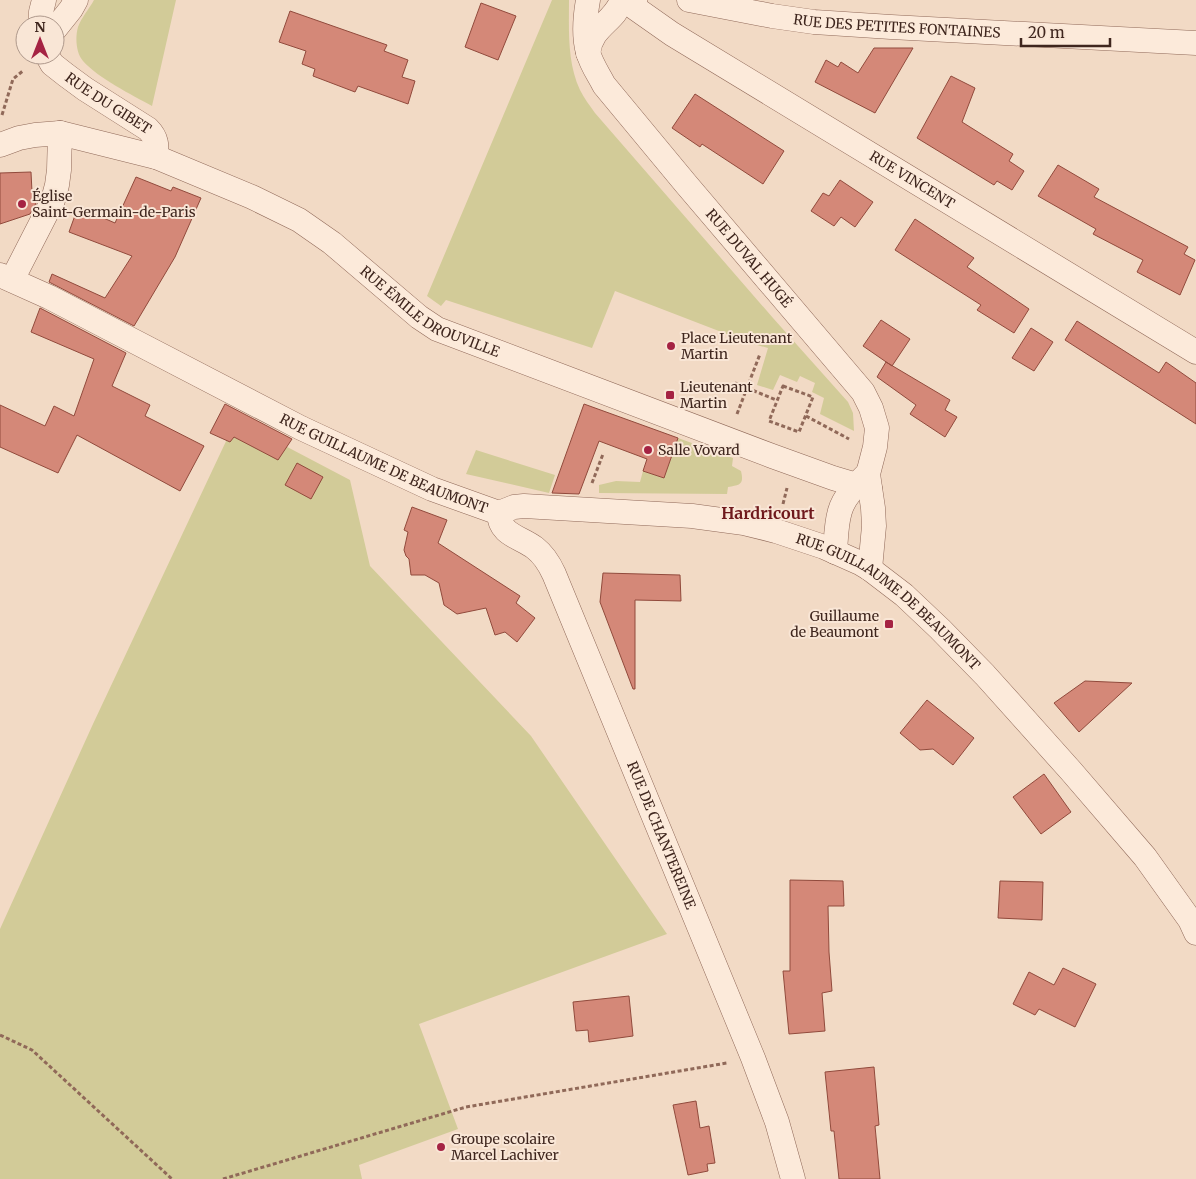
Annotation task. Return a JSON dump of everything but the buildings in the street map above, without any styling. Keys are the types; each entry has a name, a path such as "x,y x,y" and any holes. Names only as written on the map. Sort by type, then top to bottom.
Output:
{"street":[{"path":"41,15 44,0"},
{"path":"65,16 76,0"},
{"name":"RUE DUVAL HUGÉ","path":"588,0 585,25 588,53 604,85 863,392 871,408 876,428 873,451 865,483 873,508 874,526 870,569"},
{"path":"588,53 593,36 616,12 622,0"},
{"name":"RUE VINCENT","path":"635,0 635,8 672,34 1196,352"},
{"name":"RUE DES PETITES FONTAINES","path":"689,0 814,22 1196,43"},
{"name":"RUE DU GIBET","path":"53,65 148,129 157,141 156,157"},
{"path":"6,277 53,200 58,178 60,133"},
{"name":"RUE ÉMILE DROUVILLE","path":"0,145 19,138 60,133 156,157 252,197 300,220 332,243 419,317 438,329 794,464 865,483"},
{"name":"RUE GUILLAUME DE BEAUMONT","path":"6,277 302,428 432,489 499,513 514,507 524,506 692,516 744,523 824,547 860,563 904,595 985,675 1145,856 1190,920 1196,933"},
{"name":"RUE DUVAL HUGÉ","path":"835,552 840,511 846,498 865,483"},
{"name":"RUE DE CHANTEREINE","path":"499,513 500,523 503,528 534,547 543,555 554,574 752,1058 777,1122 793,1179"}],"path":[{"path":"0,120 13,79"},
{"path":"728,439 760,354"},
{"path":"735,383 776,400"},
{"path":"783,386 813,397 806,416 799,432 769,421 783,386"},
{"path":"806,416 873,451"},
{"path":"776,532 794,464"},
{"path":"0,1035 32,1050 172,1179"},
{"path":"223,1179 466,1107 752,1058"}],"shaded area":[{"path":"94,0 176,0 152,106 106,80 81,58 77,45 78,27"},
{"path":"552,0 569,0 570,46 573,68 580,90 589,105 848,402 853,413 854,431 820,414 824,398 812,392 815,383 800,376 797,382 780,375 773,390 757,385 768,348 750,343 615,291 592,348 446,300 441,306 427,296"},
{"path":"236,420 350,480 370,566 531,736 667,934 419,1024 458,1129 359,1165 362,1179 0,1179 0,929 93,724"},
{"path":"678,438 733,458 732,466 741,471 742,481 728,487 727,494 599,493 599,485 616,481 640,482 643,471 664,478"},
{"path":"476,450 555,475 549,493 466,474"}],"place":[{"name":"Église Saint-Germain-de-Paris","path":"22,204"},
{"name":"Place Lieutenant Martin","path":"671,346"},
{"name":"Lieutenant Martin","path":"670,395"},
{"name":"Salle Vovard","path":"648,450"},
{"name":"Guillaume de Beaumont","path":"889,624"},
{"name":"Groupe scolaire Marcel Lachiver","path":"441,1147"}],"district":[{"name":"Hardricourt","path":"768,513"}]}
